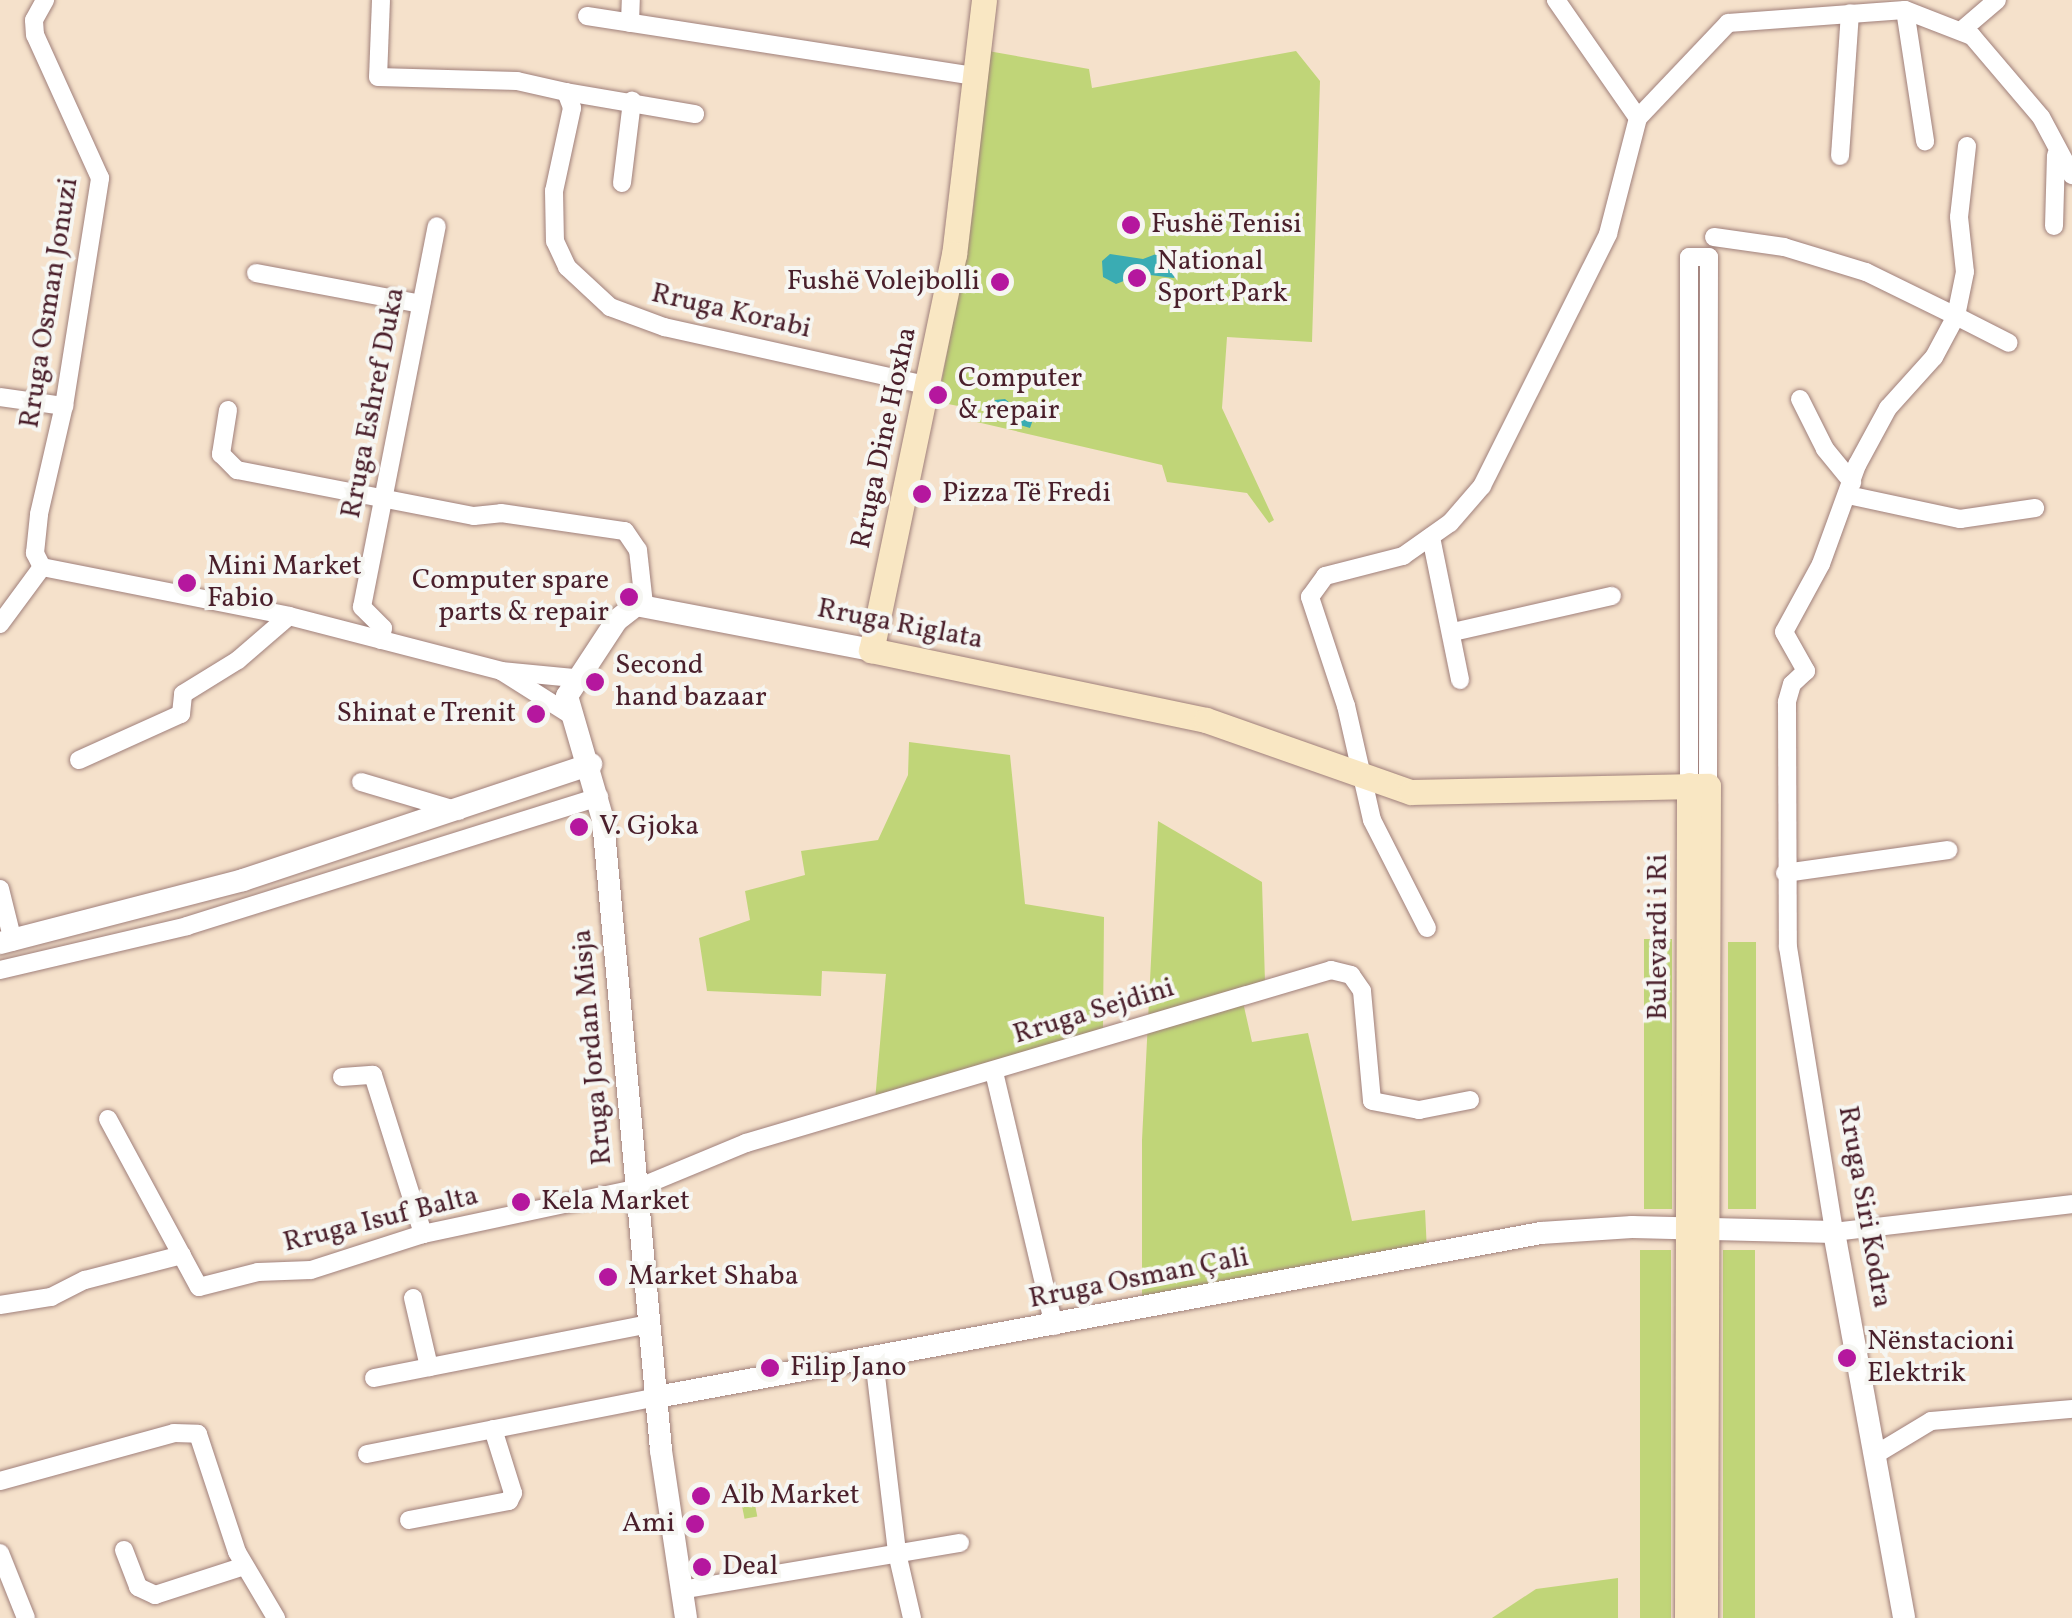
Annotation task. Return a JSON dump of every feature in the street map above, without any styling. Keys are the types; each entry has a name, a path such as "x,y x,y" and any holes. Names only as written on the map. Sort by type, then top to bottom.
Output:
{"main road":[{"name":"Rruga Dine Hoxha","path":"871,650 954,254 984,0"},
{"name":"Rruga Riglata","path":"871,650 1206,720 1362,780"},
{"path":"1362,780 1436,794 1607,788 1698,793"},
{"name":"Bulevardi i Ri","path":"1698,793 1698,1228 1705,1618"},
{"name":"Bulevardi i Ri","path":"1687,1618 1698,1228"}],"street":[{"path":"381,0 378,77 517,82 695,114"},
{"path":"630,23 631,0"},
{"path":"1556,0 1638,118"},
{"path":"1962,30 1997,0"},
{"name":"Rruga Osman Jonuzi","path":"42,4 35,34 100,178 64,406 39,514 35,553 42,568"},
{"path":"1906,10 1925,142"},
{"path":"1427,928 1383,850 1310,597 1325,576 1403,556 1431,537 1482,486 1591,273 1618,202 1638,118 1728,23 1906,10 1962,30 2041,117 2056,154 2072,175"},
{"path":"1840,156 1850,13"},
{"path":"587,16 973,76"},
{"name":"Rruga Korabi","path":"566,92 572,108 554,191 554,241 567,267 595,295 644,322 926,385"},
{"path":"622,183 632,101"},
{"path":"1850,488 1888,408 1934,358 1956,316 1965,272 1959,217 1967,146"},
{"path":"2054,226 2056,154"},
{"name":"Rruga Eshref Duka","path":"381,640 383,628 362,607 437,226"},
{"path":"1714,237 1784,247 1866,272 2009,343"},
{"name":"Bulevardi i Ri","path":"1689,257 1709,257 1698,793 1689,257"},
{"path":"256,273 421,304"},
{"path":"0,397 64,406"},
{"path":"1800,399 1825,450 1850,488 1960,519 2035,508"},
{"path":"0,970 187,926 599,797 591,764 570,714 574,678 627,609 644,604 638,550 625,530 501,513 474,516 230,466 221,454 228,410"},
{"name":"Rruga Siri Kodra","path":"1850,488 1784,632 1806,670 1792,684 1787,702 1788,947 1834,1232 1878,1453 1904,1618"},
{"path":"1431,537 1460,680"},
{"path":"0,624 42,568 289,616 500,671 574,678"},
{"path":"1453,632 1612,596"},
{"name":"Rruga Riglata","path":"644,604 871,650"},
{"path":"79,760 182,714 183,694 238,660 289,616"},
{"path":"500,671 570,714"},
{"path":"0,889 6,942 168,902 459,811 591,764"},
{"path":"360,782 459,811"},
{"name":"Rruga Jordan Misja","path":"599,797 657,1398 686,1618"},
{"path":"1785,873 1948,850"},
{"name":"Rruga Sejdini","path":"636,1189 746,1143 1331,970 1351,976 1362,991 1372,1101 1420,1110 1470,1100"},
{"path":"994,1072 1054,1326"},
{"path":"342,1077 373,1075 423,1234"},
{"path":"0,1305 51,1297 85,1280 182,1255 108,1119"},
{"name":"Rruga Isuf Balta","path":"182,1255 200,1288 258,1272 311,1270 423,1234 636,1189"},
{"path":"1834,1232 2072,1204"},
{"name":"Rruga Osman Çali","path":"657,1398 1540,1233 1632,1227 1834,1232"},
{"path":"413,1298 429,1367"},
{"path":"374,1378 650,1324"},
{"path":"874,1359 897,1553 912,1618"},
{"path":"367,1454 657,1398"},
{"path":"1878,1453 1931,1421 2072,1410"},
{"path":"409,1520 509,1502 512,1493 492,1429"},
{"path":"0,1481 174,1433 198,1434 244,1566 276,1618"},
{"path":"681,1590 960,1543"},
{"path":"124,1550 138,1587 155,1595 244,1566"},
{"path":"0,1553 26,1618"}],"green space":[{"name":"National Sport Park","path":"988,51 1089,69 1092,88 1296,51 1320,81 1312,342 1227,337 1222,408 1274,520 1269,523 1247,493 1167,482 1162,465 968,420 968,408 938,402 973,210"},
{"path":"909,742 1010,755 1025,904 1104,917 1103,1030 875,1101 886,974 822,971 821,996 707,991 699,938 750,920 745,891 805,875 801,851 878,840 908,775"},
{"path":"1158,821 1262,882 1265,982 1240,989 1252,1042 1308,1033 1352,1221 1425,1210 1427,1251 1142,1308 1142,1140"},
{"path":"1644,939 1672,939 1672,1209 1644,1209"},
{"path":"1728,942 1756,942 1756,1209 1728,1209"},
{"path":"1640,1250 1671,1250 1671,1618 1640,1618"},
{"path":"1723,1250 1755,1250 1755,1618 1723,1618"},
{"path":"751,1484 757,1516 745,1519 738,1486"},
{"path":"1618,1578 1618,1618 1492,1618 1536,1589"}],"water":[{"path":"1169,249 1184,262 1174,278 1142,274 1116,284 1103,277 1102,261 1110,254 1143,259"},
{"path":"1005,399 1016,408 1028,406 1035,414 1030,428 990,416 995,400"}],"place":[{"name":"Fushë Tenisi","path":"1131,225"},
{"name":"National Sport Park","path":"1137,278"},
{"name":"Fushë Volejbolli","path":"1000,282"},
{"name":"Computer & repair","path":"938,395"},
{"name":"Pizza Të Fredi","path":"922,494"},
{"name":"Mini Market Fabio","path":"187,583"},
{"name":"Computer spare parts & repair","path":"629,597"},
{"name":"Second hand bazaar","path":"595,682"},
{"name":"Shinat e Trenit","path":"536,714"},
{"name":"V. Gjoka","path":"579,827"},
{"name":"Kela Market","path":"521,1202"},
{"name":"Market Shaba","path":"608,1277"},
{"name":"Nënstacioni Elektrik","path":"1847,1358"},
{"name":"Filip Jano","path":"770,1368"},
{"name":"Alb Market","path":"701,1496"},
{"name":"Ami","path":"695,1524"},
{"name":"Deal","path":"702,1567"}]}
